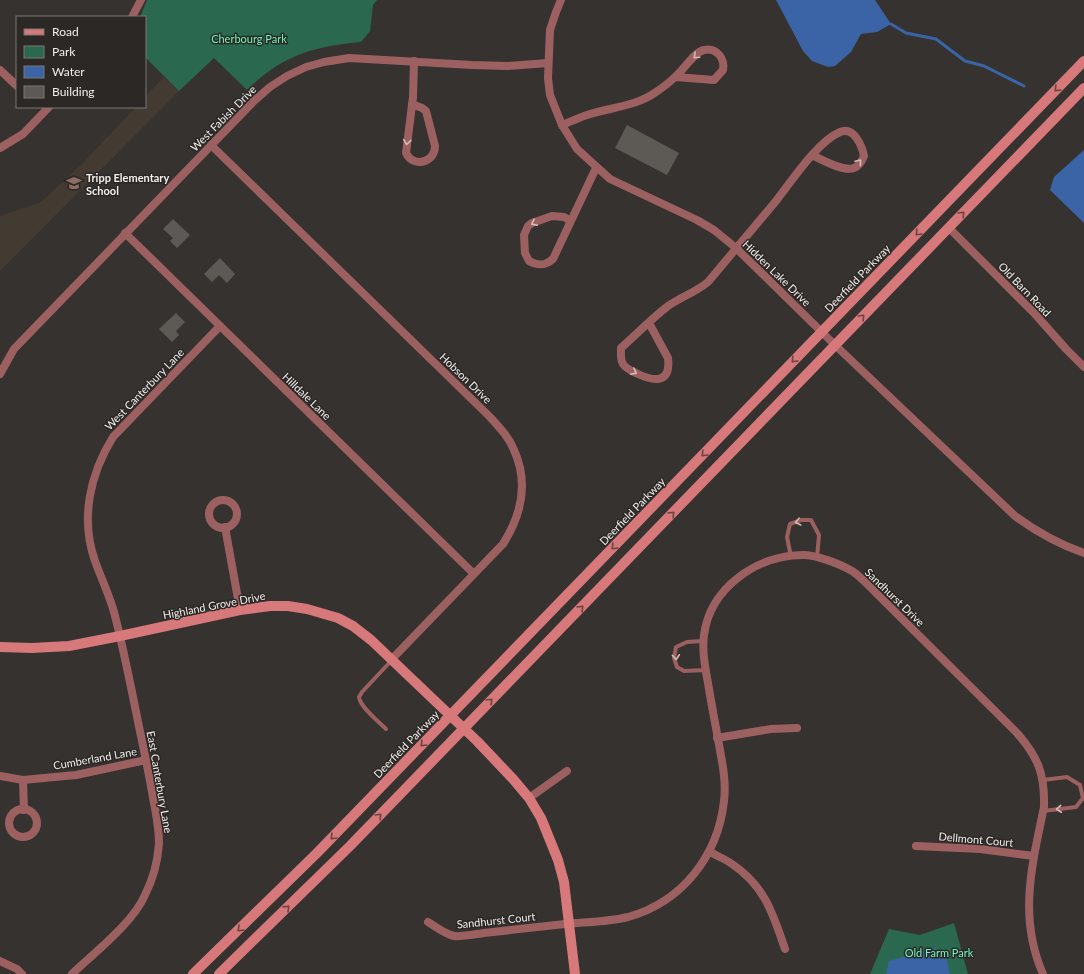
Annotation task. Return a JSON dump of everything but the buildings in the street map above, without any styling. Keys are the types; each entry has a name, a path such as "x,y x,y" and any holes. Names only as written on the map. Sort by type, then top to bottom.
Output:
{"main road":[{"name":"Deerfield Parkway","path":"193,974 317,853 1084,62"},
{"path":"219,974 350,846 1084,88"},
{"name":"Highland Grove Drive","path":"0,647 32,648 69,646 240,610 270,606 288,606 307,609 338,618 353,626 371,640 463,728 513,779 529,798 541,818 558,860 564,882 575,974"}],"street":[{"path":"133,16 141,0"},
{"name":"Hidden Lake Drive","path":"561,0 550,30 548,78 550,95 562,126 577,149 596,168 610,179 697,220 714,230 736,248 835,345 1015,516 1044,536 1064,546 1084,553"},
{"path":"562,126 587,115 644,100 676,77 696,55 703,50 716,53 723,61 723,70 714,80 676,77"},
{"name":"West Fabish Drive","path":"0,374 14,349 125,233 254,101 270,87 287,76 306,67 324,62 349,58 508,66 548,63"},
{"path":"412,104 426,111 435,146 434,155 425,162 412,160 408,158 406,153 412,104 414,62"},
{"path":"0,70 16,85"},
{"path":"0,148 23,134 44,109"},
{"path":"649,323 668,358 668,370 660,378 654,380 629,370 622,363 622,348 649,323 668,306 700,289 708,282 820,145 840,131 846,131 856,135 863,150 864,156 859,165 854,168 846,169 812,156"},
{"name":"Hobson Drive","path":"211,145 490,417 504,433 514,449 522,475 521,503 511,531 503,544 391,660"},
{"path":"571,221 564,217 552,216 532,222 525,231 524,235 525,253 529,261 539,265 553,259 571,221 596,168"},
{"name":"Old Barn Road","path":"949,228 1035,314 1084,367"},
{"name":"Hilldale Lane","path":"125,233 474,574"},
{"name":"West Canterbury Lane","path":"120,636 112,604 89,540 88,508 90,488 96,468 103,452 116,432 220,326"},
{"path":"225,527 240,610"},
{"name":"Sandhurst Drive","path":"570,923 608,921 628,917 645,910 673,894 686,883 710,852 719,829 724,801 724,779 703,654 705,627 710,614 724,592 749,570 778,558 804,555 838,565 853,572 866,583 1017,733 1030,748 1037,761 1043,780 1044,794 1043,811 1029,890 1028,915 1036,959 1042,974"},
{"name":"East Canterbury Lane","path":"72,974 128,920 145,896 157,858 159,844 158,827 146,760 120,636"},
{"path":"717,738 771,729 797,728"},
{"name":"Cumberland Lane","path":"0,776 23,780 76,775 146,760"},
{"path":"529,798 567,771"},
{"path":"23,780 24,810"},
{"name":"Dellmont Court","path":"916,846 980,849 1034,856"},
{"path":"710,852 731,863 747,875 758,888 767,902 785,949"},
{"name":"Sandhurst Court","path":"428,922 454,936 570,923"},
{"path":"0,961 17,969 22,974"}],"lane":[{"path":"791,557 787,537 790,524 801,520 811,520 819,534 817,558"},
{"path":"703,641 686,642 676,647 674,658 677,667 684,670 706,670"},
{"path":"386,729 364,708 360,703 359,697 391,660"},
{"path":"1043,780 1066,777 1080,785 1082,798 1076,807 1043,811"}],"shaded area":[{"name":"Tripp Elementary School","path":"164,77 179,91 0,271 0,216 41,202 82,164 135,108 146,108 146,96"}],"green space":[{"name":"Cherbourg Park","path":"147,0 377,0 373,5 370,31 361,42 328,46 299,55 273,69 247,90 214,58 179,91 146,58 146,16 140,16"},
{"name":"Old Farm Park","path":"954,923 968,974 870,974 889,929 920,935"}],"water":[{"path":"776,0 875,0 891,24 877,32 861,34 851,52 835,66 828,67 812,61 803,51"},
{"path":"1084,150 1084,223 1050,190 1054,177"},
{"path":"935,948 945,952 950,974 886,974 889,961"}],"waterway":[{"path":"891,24 906,33 936,39 965,61 984,66 1024,86"}],"place":[{"name":"Tripp Elementary School","path":"74,183"}]}
